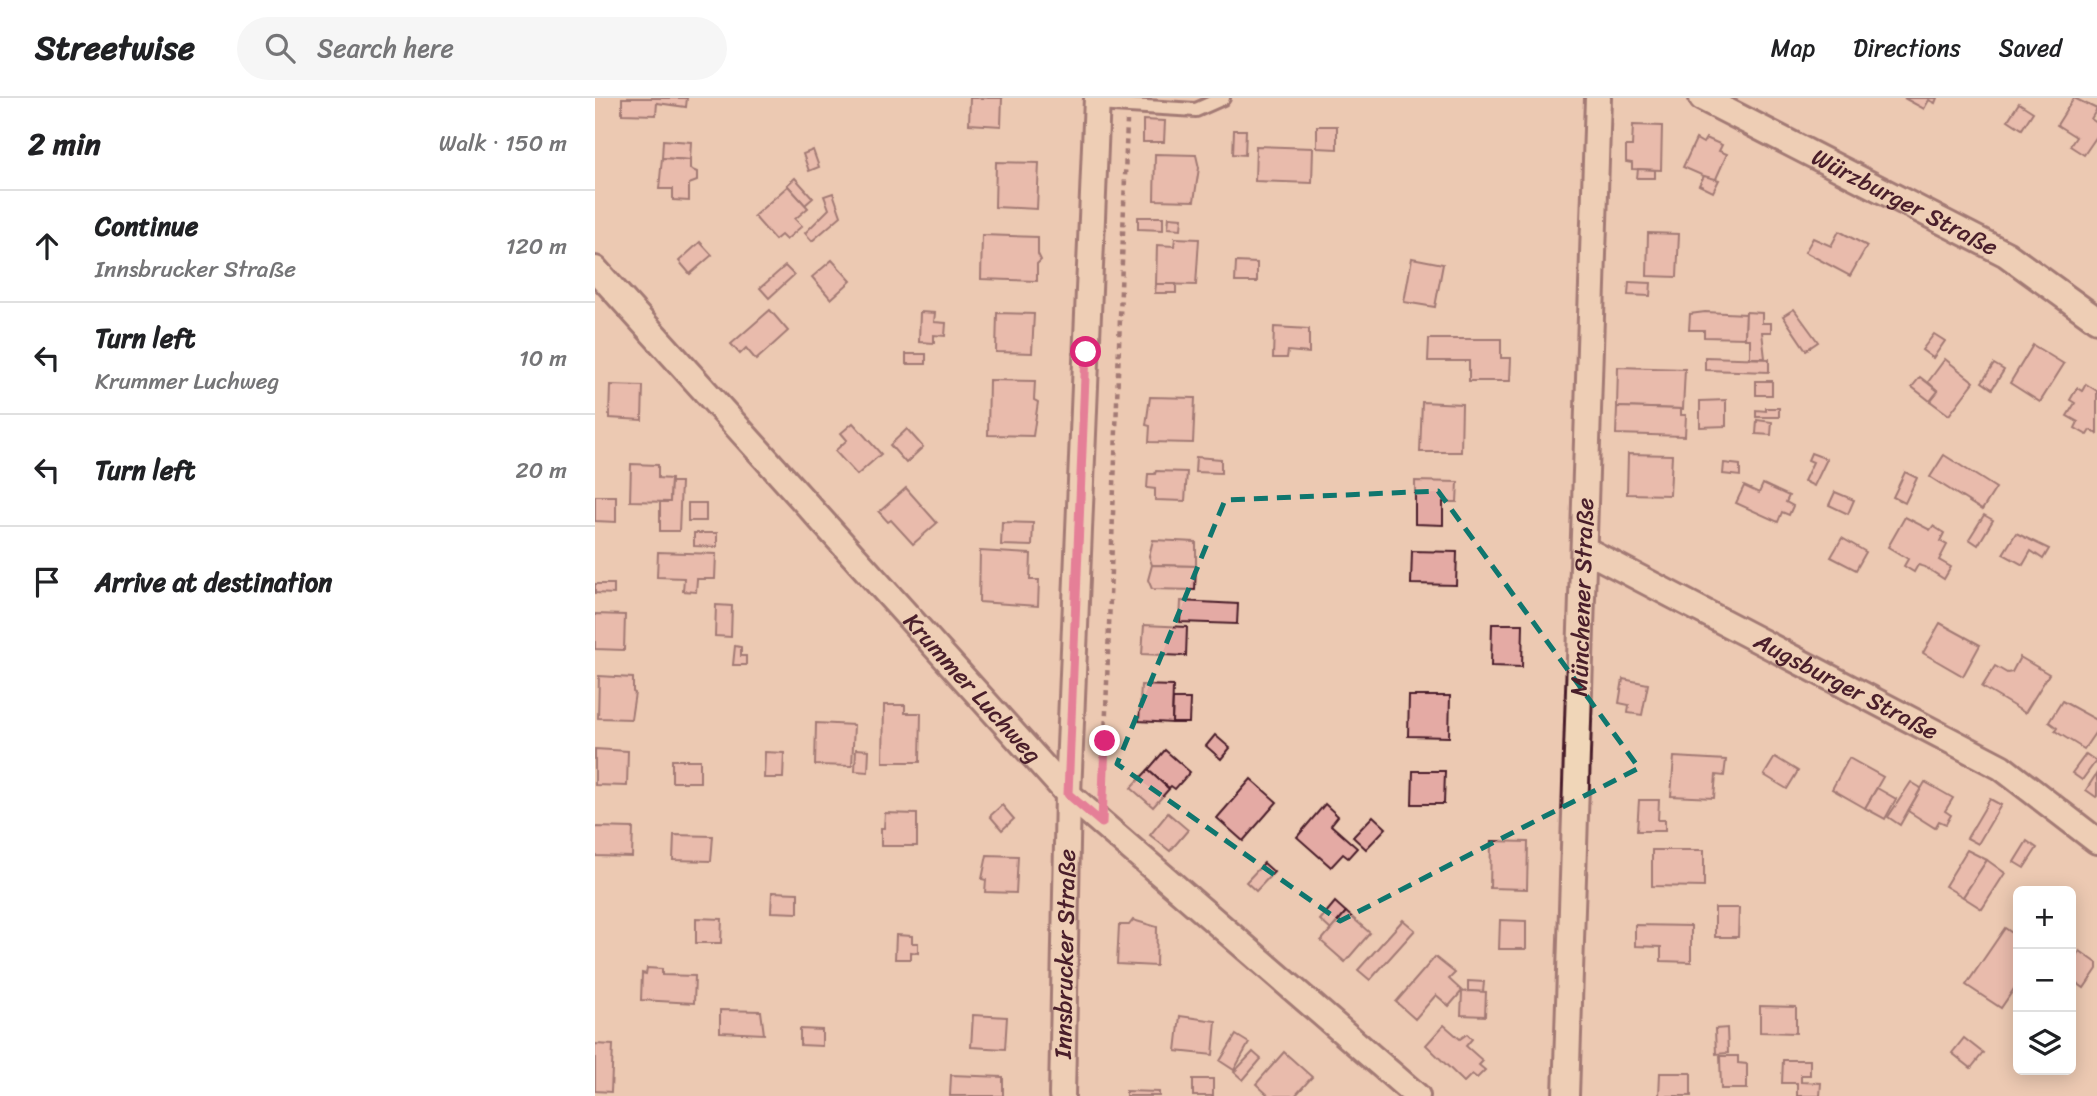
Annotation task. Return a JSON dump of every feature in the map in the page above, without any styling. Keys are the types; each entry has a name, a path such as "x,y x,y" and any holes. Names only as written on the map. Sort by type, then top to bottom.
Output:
{"street":[{"name":"Münchener Straße","path":"1566,1096 1598,98"},
{"name":"Würzburger Straße","path":"1702,98 2006,254 2097,320"},
{"name":"Innsbrucker Straße","path":"1062,1096 1068,794 1096,101"},
{"name":"Krummer Luchweg","path":"595,269 1068,794 1417,1096"},
{"name":"Augsburger Straße","path":"1584,549 2001,767 2097,841"}],"lane":[{"path":"1096,101 1127,106 1196,110 1223,98"}],"path":[{"path":"1102,823 1127,106"}],"highlighted area":[{"path":"1438,491 1639,768 1340,921 1117,764 1225,500"}],"building":[{"path":"622,98 687,98 686,107 657,103 656,115 622,114"},
{"path":"970,98 1002,98 1001,126 969,124"},
{"path":"1904,98 1937,98 1935,103 1929,100 1924,109"},
{"path":"2074,98 2097,109 2091,119 2097,123 2097,136 2084,155 2070,146 2076,137 2057,125"},
{"path":"2019,103 2033,112 2022,129 2008,120"},
{"path":"1143,120 1165,121 1164,142 1143,142"},
{"path":"1633,125 1662,126 1661,170 1632,169 1632,163 1626,162 1626,146 1632,146"},
{"path":"1317,126 1337,126 1337,149 1317,148"},
{"path":"1234,130 1246,130 1245,155 1233,154"},
{"path":"1706,138 1722,145 1719,151 1727,154 1715,181 1683,167 1696,139 1703,143"},
{"path":"663,140 691,142 690,160 662,158"},
{"path":"1256,146 1313,148 1312,183 1255,181"},
{"path":"813,150 819,167 809,171 803,154"},
{"path":"1155,154 1196,155 1199,168 1194,201 1154,200"},
{"path":"662,158 690,160 690,169 697,172 697,181 689,184 689,201 673,200 673,189 659,189"},
{"path":"996,162 1039,163 1037,209 995,207"},
{"path":"1638,169 1655,170 1655,178 1637,178"},
{"path":"1704,176 1719,180 1713,192 1699,185"},
{"path":"795,178 813,198 805,205 787,185"},
{"path":"788,186 808,208 795,219 802,226 786,240 781,235 775,240 754,216"},
{"path":"833,193 841,216 812,241 805,233 829,209 824,196"},
{"path":"1138,217 1163,217 1163,230 1138,229"},
{"path":"1169,217 1182,218 1181,229 1168,228"},
{"path":"1839,231 1867,246 1850,276 1805,252 1813,238 1831,246"},
{"path":"1648,233 1679,234 1677,277 1647,276"},
{"path":"982,235 1038,237 1038,254 1041,260 1037,264 1037,281 981,279"},
{"path":"1175,238 1199,239 1196,285 1156,284 1157,245 1174,246"},
{"path":"700,242 712,255 690,274 679,261"},
{"path":"1412,258 1443,264 1435,307 1404,302"},
{"path":"832,260 851,281 831,299 812,277"},
{"path":"1236,262 1257,263 1257,282 1235,282"},
{"path":"785,266 794,275 769,298 760,288"},
{"path":"1629,282 1651,283 1650,296 1628,295"},
{"path":"1156,284 1176,284 1176,293 1155,293"},
{"path":"1794,309 1818,342 1806,350 1783,316"},
{"path":"770,310 788,331 756,360 746,348 740,354 731,344"},
{"path":"920,312 935,313 934,322 946,323 945,336 934,335 934,343 919,342"},
{"path":"1746,312 1762,313 1762,323 1771,323 1771,332 1762,332 1765,358 1750,358 1750,339 1745,339"},
{"path":"997,313 1034,314 1032,353 996,352"},
{"path":"1690,314 1746,314 1745,338 1704,337 1704,330 1689,330"},
{"path":"1274,327 1309,329 1309,353 1288,351 1287,358 1273,358"},
{"path":"1934,334 1945,341 1933,358 1922,350"},
{"path":"1429,339 1501,339 1501,358 1511,358 1510,381 1469,381 1469,361 1428,361"},
{"path":"2033,345 2064,364 2040,402 2010,383"},
{"path":"906,354 926,354 926,364 906,364"},
{"path":"1705,357 1769,359 1769,372 1705,370"},
{"path":"1945,359 1974,382 1949,415 1930,401 1938,391 1928,382"},
{"path":"1994,364 2004,370 1992,389 1982,382"},
{"path":"1618,367 1685,369 1683,409 1617,407"},
{"path":"1920,377 1938,391 1930,401 1912,387"},
{"path":"989,380 1035,381 1034,400 1038,402 1033,436 988,435"},
{"path":"1756,381 1772,381 1772,395 1756,395"},
{"path":"2086,384 2097,391 2097,434 2090,430 2087,435 2075,428 2078,422 2067,416 2075,403 2070,400 2077,388 2082,391"},
{"path":"610,385 643,386 642,420 609,418"},
{"path":"1150,397 1195,398 1193,443 1149,442 1150,426 1146,425"},
{"path":"1726,400 1726,426 1700,427 1700,401"},
{"path":"1422,402 1462,404 1461,452 1420,452"},
{"path":"1617,407 1681,409 1681,415 1686,415 1685,436 1616,434"},
{"path":"1766,408 1779,408 1779,417 1756,417 1756,410 1766,411"},
{"path":"1757,420 1772,422 1771,435 1756,434"},
{"path":"853,423 881,454 857,475 835,451 847,440 841,433"},
{"path":"907,429 923,447 906,463 890,445"},
{"path":"1811,453 1827,459 1814,486 1804,481 1813,462 1808,460"},
{"path":"1628,454 1672,455 1670,495 1627,494"},
{"path":"1944,455 1996,488 1982,510 1930,477"},
{"path":"1196,457 1221,459 1221,473 1195,472"},
{"path":"1724,463 1740,465 1740,476 1723,474"},
{"path":"631,464 658,465 658,478 671,479 670,502 630,501"},
{"path":"1156,471 1187,472 1185,501 1155,500 1155,489 1147,488 1148,474 1155,474"},
{"path":"1905,472 1917,478 1905,503 1893,497"},
{"path":"1415,481 1458,482 1457,502 1443,502 1443,525 1415,524"},
{"path":"671,482 681,482 679,531 660,531 660,502 670,502"},
{"path":"1763,484 1789,496 1786,502 1793,506 1789,515 1782,512 1778,522 1736,503 1744,486 1759,493"},
{"path":"906,488 937,523 913,544 891,520 888,522 879,512"},
{"path":"1835,492 1854,500 1848,514 1829,505"},
{"path":"595,496 616,496 616,522 595,521"},
{"path":"688,503 706,503 706,521 688,521"},
{"path":"1984,515 1993,520 1978,545 1969,539"},
{"path":"1905,517 1930,530 1933,526 1944,533 1940,541 1947,545 1939,560 1951,567 1944,579 1918,565 1914,572 1904,566 1908,559 1888,547"},
{"path":"1002,522 1033,523 1032,546 1001,545"},
{"path":"694,533 717,533 717,547 694,546"},
{"path":"2016,533 2049,549 2043,559 2031,551 2023,565 2003,554"},
{"path":"1842,538 1866,552 1856,570 1831,557"},
{"path":"1153,540 1196,542 1196,566 1152,565 1149,556"},
{"path":"980,551 1031,554 1030,580 1039,580 1038,606 979,602"},
{"path":"1412,551 1457,552 1456,585 1411,584"},
{"path":"658,552 716,554 715,579 697,579 696,592 683,591 684,578 657,577"},
{"path":"1152,565 1196,566 1195,590 1152,589 1148,580"},
{"path":"595,584 614,584 614,594 595,593"},
{"path":"1181,601 1238,604 1237,624 1180,622"},
{"path":"716,605 732,606 731,637 715,636"},
{"path":"595,614 625,615 624,650 595,649"},
{"path":"1940,623 1980,645 1963,676 1923,653"},
{"path":"1492,624 1523,624 1522,667 1491,666"},
{"path":"1144,625 1187,627 1186,656 1142,654"},
{"path":"735,646 741,647 741,656 746,656 746,665 733,665"},
{"path":"2020,657 2049,674 2025,713 1982,687 1995,666 2007,673 2012,672"},
{"path":"599,676 633,678 635,693 631,719 598,718"},
{"path":"1623,679 1648,684 1642,715 1628,713 1629,705 1619,703"},
{"path":"1141,685 1173,686 1172,723 1139,721"},
{"path":"1409,696 1450,696 1449,737 1408,736"},
{"path":"1173,699 1190,699 1189,723 1172,723"},
{"path":"2062,701 2097,720 2097,730 2084,749 2055,731 2057,728 2049,722"},
{"path":"884,705 905,705 905,713 921,713 920,762 883,762"},
{"path":"816,723 854,725 852,766 815,765"},
{"path":"1215,735 1230,748 1221,759 1206,746"},
{"path":"595,749 628,751 627,786 595,785"},
{"path":"856,749 869,750 868,772 855,771"},
{"path":"1165,750 1190,772 1175,789 1171,786 1169,788 1148,770"},
{"path":"765,752 784,753 783,778 764,778"},
{"path":"2086,754 2096,761 2082,780 2072,773"},
{"path":"1674,757 1726,760 1724,776 1716,775 1714,798 1671,796"},
{"path":"1775,757 1798,771 1787,789 1764,775"},
{"path":"1849,758 1883,777 1865,808 1832,789"},
{"path":"672,760 700,760 700,782 672,782"},
{"path":"1148,770 1169,789 1153,807 1131,788"},
{"path":"1413,771 1445,771 1444,804 1412,804"},
{"path":"2097,773 2097,796 2096,797 2086,790"},
{"path":"1251,779 1277,802 1243,841 1217,818"},
{"path":"1911,782 1921,788 1900,825 1888,817"},
{"path":"1925,782 1953,798 1945,811 1951,815 1946,824 1939,821 1935,828 1908,811"},
{"path":"1877,788 1896,799 1885,819 1865,808"},
{"path":"1990,799 2001,805 1978,844 1967,838"},
{"path":"1639,800 1659,800 1658,820 1665,820 1665,831 1637,831"},
{"path":"1325,804 1338,816 1331,825 1357,848 1348,858 1343,854 1331,867 1297,837"},
{"path":"1002,805 1014,819 1002,830 990,816"},
{"path":"885,813 917,814 917,846 881,846 881,828 884,828"},
{"path":"1168,813 1188,830 1170,851 1150,835"},
{"path":"1373,816 1386,828 1366,849 1353,837"},
{"path":"595,827 633,828 632,857 595,856"},
{"path":"674,835 713,836 711,861 673,860"},
{"path":"1491,841 1528,842 1527,889 1490,888"},
{"path":"2027,841 2037,848 2024,868 2014,862"},
{"path":"1652,850 1704,850 1704,887 1652,886"},
{"path":"1967,850 1987,860 1963,897 1945,886"},
{"path":"987,855 1018,856 1016,893 985,892 986,880 982,879"},
{"path":"1987,860 2005,873 1982,909 1963,897"},
{"path":"1264,863 1274,872 1256,891 1246,882"},
{"path":"772,892 798,893 798,913 771,912"},
{"path":"1335,902 1346,912 1331,930 1320,920"},
{"path":"1715,908 1739,908 1738,937 1715,937"},
{"path":"1346,912 1370,933 1345,962 1321,941"},
{"path":"696,918 722,919 721,943 696,943"},
{"path":"1133,920 1157,927 1156,966 1117,964 1119,925 1129,925"},
{"path":"1403,920 1415,930 1370,980 1358,970"},
{"path":"1500,920 1526,921 1526,949 1499,949"},
{"path":"1635,925 1691,926 1691,962 1661,961 1661,947 1635,946"},
{"path":"2005,928 2013,934 2013,990 2001,1008 1966,985"},
{"path":"896,935 912,936 912,943 918,943 918,953 911,952 911,959 895,959"},
{"path":"2080,951 2097,963 2097,969 2084,988 2076,982 2076,957"},
{"path":"1435,957 1455,973 1449,979 1462,991 1449,1006 1436,995 1415,1019 1396,1002"},
{"path":"647,968 662,969 662,975 695,976 694,1003 641,1000 642,973 646,974"},
{"path":"1468,981 1484,982 1483,992 1468,991"},
{"path":"1462,992 1486,992 1485,1016 1461,1015"},
{"path":"1760,1006 1796,1007 1796,1033 1760,1032"},
{"path":"720,1010 761,1011 764,1034 720,1032"},
{"path":"973,1015 1007,1017 1005,1049 971,1047"},
{"path":"1180,1016 1216,1021 1213,1055 1176,1051"},
{"path":"1444,1025 1460,1039 1467,1034 1472,1039 1466,1046 1483,1061 1479,1065 1485,1070 1477,1078 1472,1074 1464,1082 1426,1045"},
{"path":"1727,1028 1728,1053 1716,1054 1715,1029"},
{"path":"800,1029 822,1030 822,1046 800,1045"},
{"path":"1236,1035 1249,1043 1234,1070 1220,1061"},
{"path":"1964,1038 1983,1053 1971,1068 1952,1053"},
{"path":"595,1044 613,1045 611,1092 595,1091"},
{"path":"1253,1052 1261,1059 1243,1080 1234,1072"},
{"path":"1284,1052 1312,1077 1295,1096 1269,1096 1256,1084"},
{"path":"1720,1056 1738,1056 1738,1063 1747,1064 1747,1089 1721,1089"},
{"path":"1783,1060 1810,1060 1810,1075 1801,1075 1801,1082 1821,1083 1820,1096 1797,1096 1797,1083 1782,1083"},
{"path":"1660,1073 1691,1073 1691,1096 1659,1096"},
{"path":"951,1075 1003,1077 1003,1096 950,1096"},
{"path":"1193,1079 1213,1079 1213,1096 1193,1096"},
{"path":"1126,1091 1159,1092 1159,1096 1126,1096"}],"route":[{"path":"1086,352 1068,794 1102,823 1105,741"}]}
